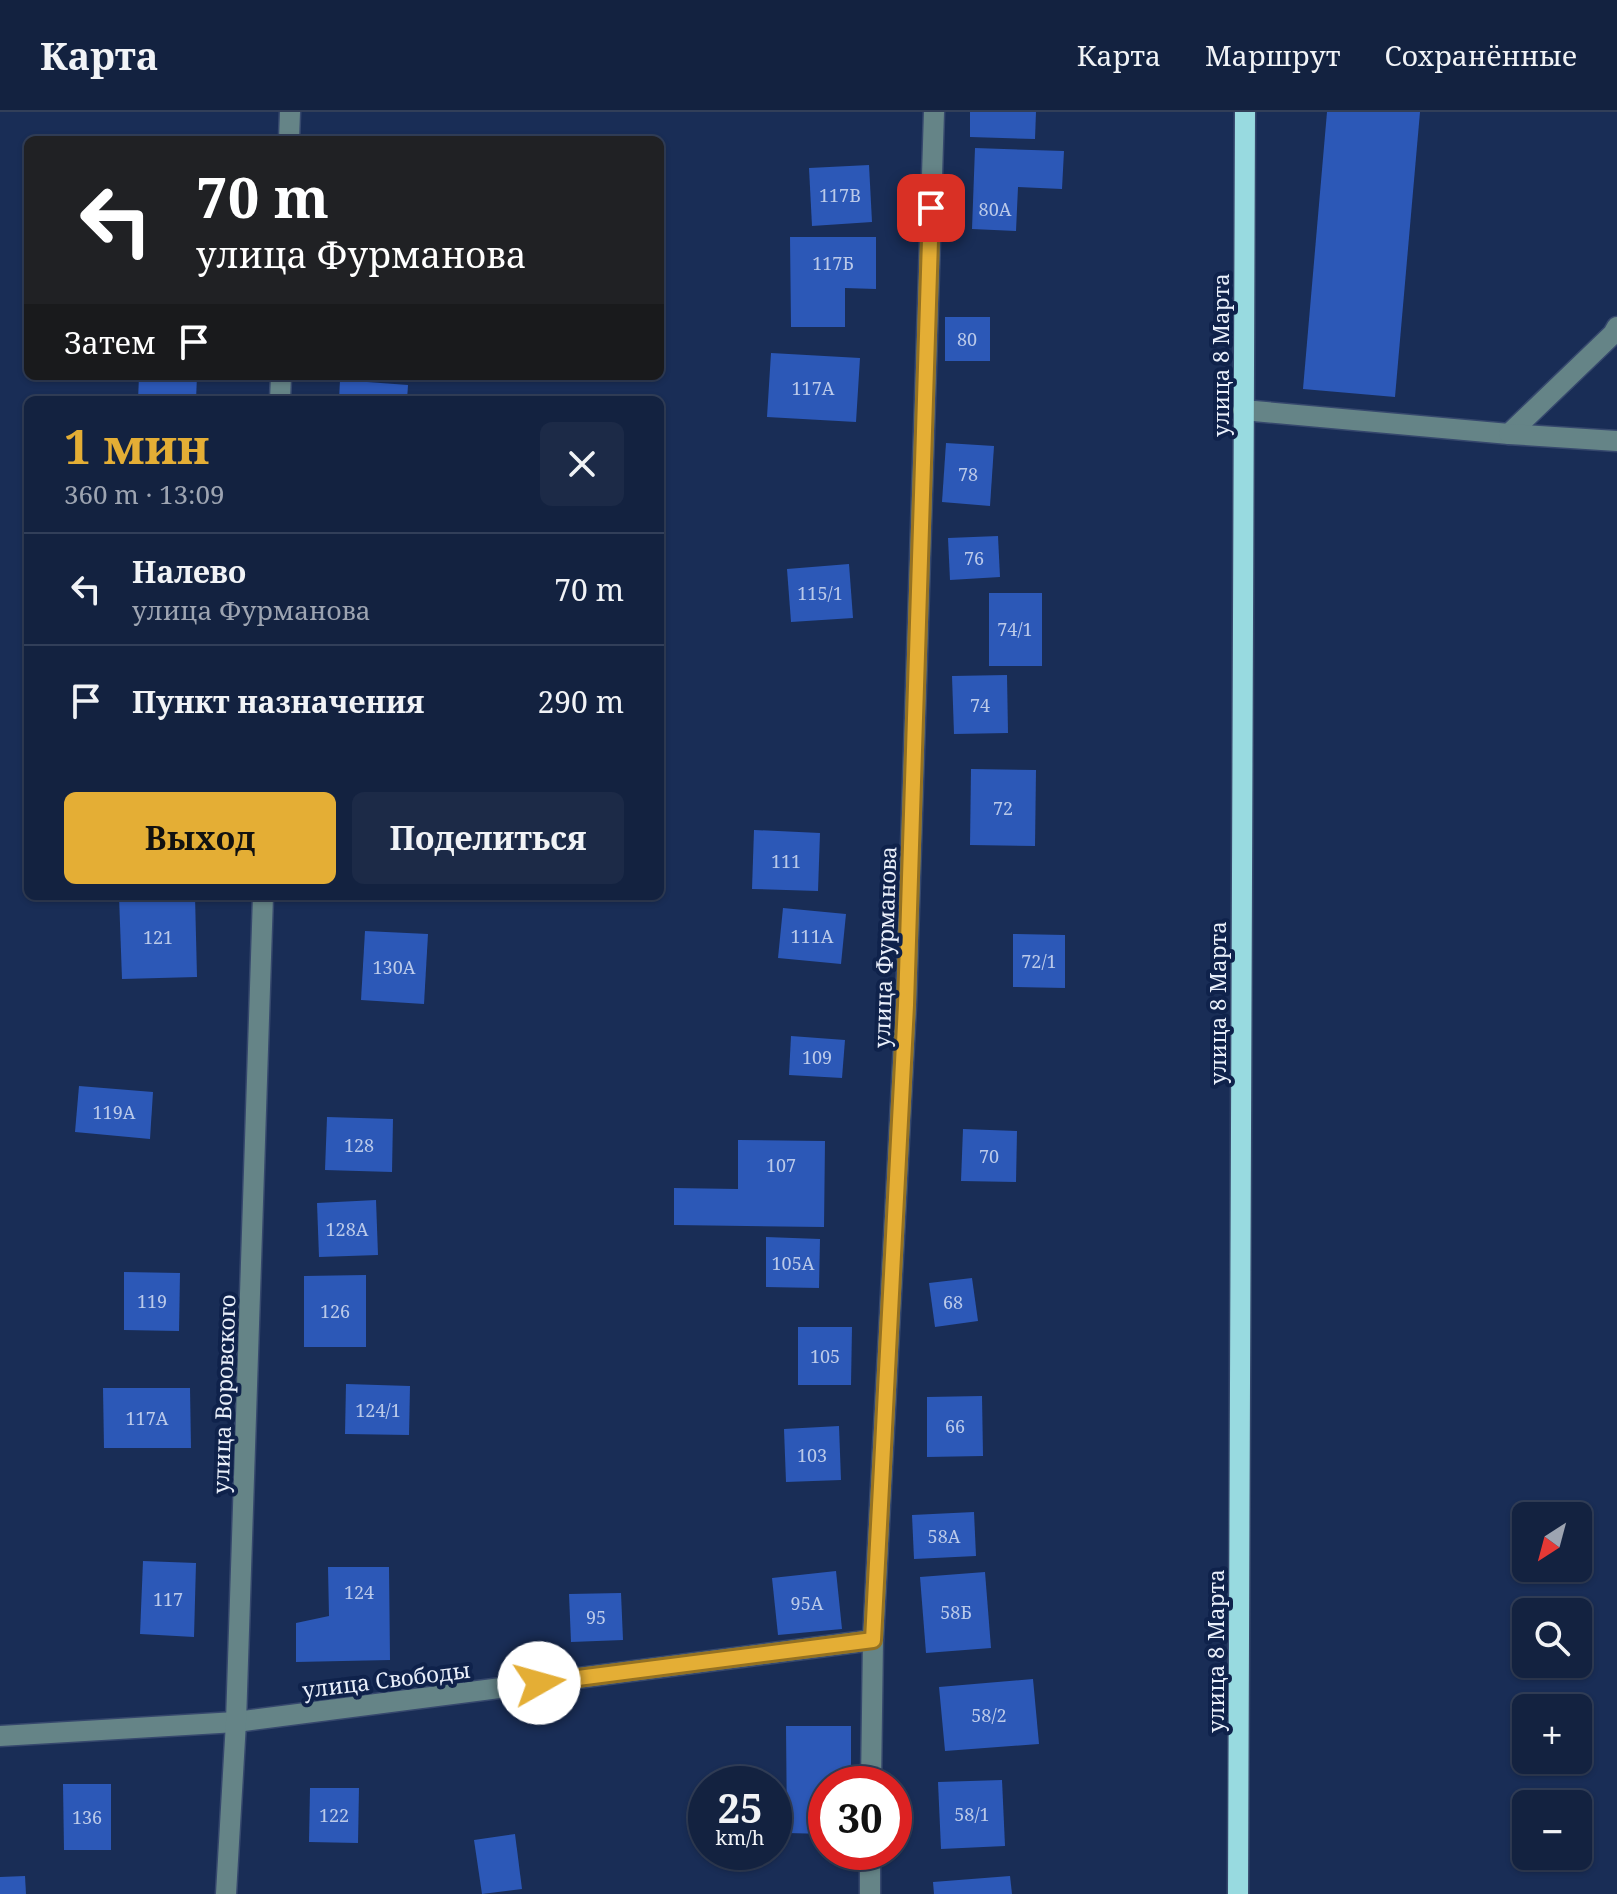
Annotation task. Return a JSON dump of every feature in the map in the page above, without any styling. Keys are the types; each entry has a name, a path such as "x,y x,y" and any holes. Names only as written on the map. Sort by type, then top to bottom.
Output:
{"main road":[{"name":"улица 8 Марта","path":"1238,1894 1245,112"}],"street":[{"path":"289,136 290,112"},
{"name":"улица Фурманова","path":"871,1766 873,1640 906,1005 934,112"},
{"path":"1509,434 1617,327"},
{"path":"1243,410 1617,441"},
{"name":"улица Воровского","path":"226,1894 236,1722 263,900"},
{"name":"улица Свободы","path":"0,1736 236,1722 873,1640"},
{"path":"870,1870 870,1894"}],"building":[{"path":"970,112 1036,112 1035,139 970,137"},
{"path":"1327,112 1420,112 1395,397 1303,389"},
{"path":"975,148 1064,151 1062,189 1018,187 1016,231 972,229"},
{"path":"869,165 872,222 812,226 809,168"},
{"path":"790,237 876,237 876,289 845,288 845,327 791,327"},
{"path":"945,317 990,317 990,361 945,361"},
{"path":"771,353 860,358 856,422 767,417"},
{"path":"139,380 197,380 196,396 138,396"},
{"path":"340,380 408,385 407,396 339,396"},
{"path":"946,443 994,446 990,506 942,502"},
{"path":"998,536 1000,577 950,580 948,538"},
{"path":"849,564 853,618 791,622 787,569"},
{"path":"989,593 1042,593 1042,666 989,666"},
{"path":"1007,675 1008,733 954,734 952,676"},
{"path":"971,769 1036,770 1035,846 970,845"},
{"path":"754,830 820,833 818,891 752,889"},
{"path":"119,900 195,900 197,977 122,979"},
{"path":"783,908 846,914 841,964 778,958"},
{"path":"365,931 428,934 424,1004 361,1000"},
{"path":"1013,934 1065,935 1065,988 1013,987"},
{"path":"791,1036 845,1040 842,1078 789,1075"},
{"path":"79,1086 153,1092 150,1139 75,1132"},
{"path":"327,1117 393,1119 392,1172 325,1170"},
{"path":"963,1129 1017,1131 1016,1182 961,1181"},
{"path":"738,1140 825,1141 824,1227 674,1225 674,1188 738,1189"},
{"path":"376,1200 378,1255 319,1257 317,1203"},
{"path":"766,1237 820,1239 819,1288 766,1287"},
{"path":"124,1272 180,1273 179,1331 124,1330"},
{"path":"366,1275 366,1347 304,1347 304,1276"},
{"path":"972,1278 978,1321 935,1327 929,1283"},
{"path":"798,1327 852,1327 851,1385 798,1385"},
{"path":"346,1384 410,1386 409,1435 345,1434"},
{"path":"103,1388 190,1388 191,1448 104,1448"},
{"path":"982,1396 983,1456 927,1457 927,1397"},
{"path":"839,1426 841,1480 786,1482 784,1429"},
{"path":"974,1512 976,1556 914,1559 912,1515"},
{"path":"143,1561 196,1563 194,1637 140,1634"},
{"path":"328,1567 389,1567 390,1660 296,1662 296,1623 329,1616"},
{"path":"836,1571 842,1629 778,1635 772,1578"},
{"path":"985,1572 991,1648 926,1653 920,1577"},
{"path":"621,1593 623,1640 571,1642 569,1594"},
{"path":"1033,1679 1039,1744 945,1751 939,1687"},
{"path":"786,1726 851,1726 851,1766 808,1766 808,1834 792,1833 792,1766 786,1766"},
{"path":"1002,1780 1005,1846 941,1849 938,1782"},
{"path":"63,1784 111,1784 111,1850 64,1850"},
{"path":"310,1788 359,1788 358,1843 309,1842"},
{"path":"515,1834 522,1889 482,1894 474,1840"},
{"path":"25,1876 26,1894 0,1894 0,1877"},
{"path":"1010,1876 1012,1894 934,1894 933,1882"}],"route":[{"path":"539,1683 873,1640 906,1005 931,208"}]}
